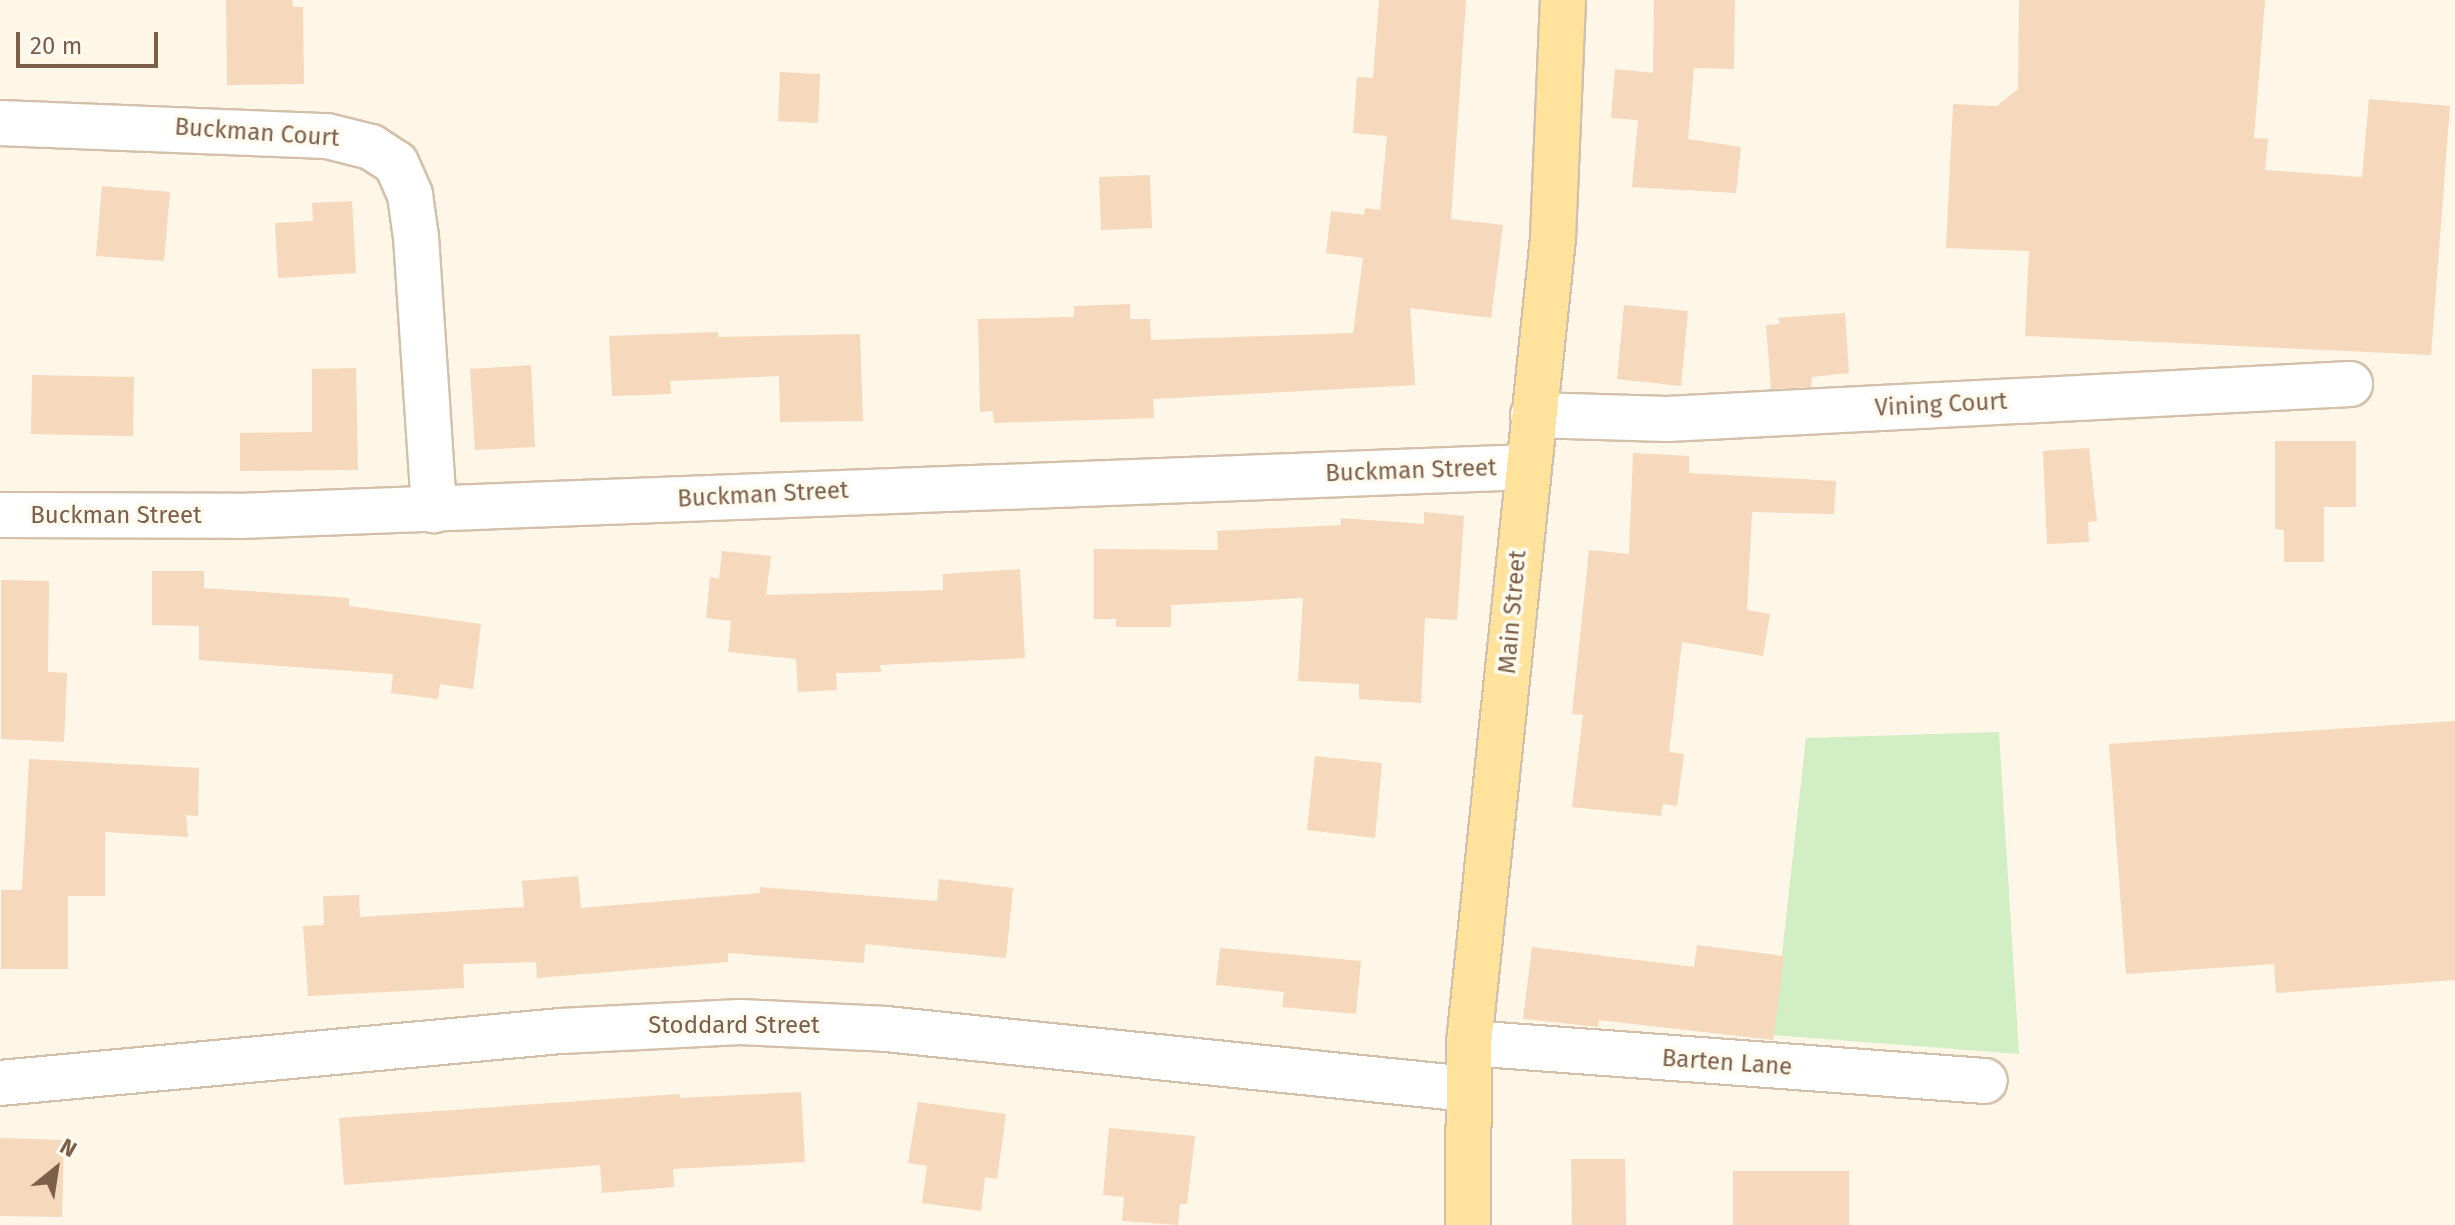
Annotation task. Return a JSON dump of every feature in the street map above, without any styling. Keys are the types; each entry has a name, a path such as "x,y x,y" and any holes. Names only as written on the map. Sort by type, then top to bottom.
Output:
{"main road":[{"name":"Main Street","path":"1468,1225 1469,1043 1559,156 1563,0"}],"street":[{"name":"Buckman Court","path":"0,123 327,136 371,147 396,163 410,195 416,237 434,510"},
{"name":"Vining Court","path":"1533,415 1667,419 2350,384"},
{"name":"Buckman Street","path":"0,515 198,517 434,510 1017,483 1526,467"},
{"name":"Stoddard Street","path":"0,1083 561,1031 740,1022 886,1029 1468,1089"},
{"name":"Barten Lane","path":"1469,1043 1985,1081"}],"green space":[{"path":"1999,732 2019,1054 1773,1035 1806,738"}],"building":[{"path":"226,0 292,0 293,7 303,7 304,84 227,85"},
{"path":"1379,0 1466,0 1451,219 1503,225 1491,318 1410,308 1415,385 1153,399 1154,418 994,423 993,411 980,412 978,319 1074,317 1074,306 1130,304 1130,319 1150,319 1151,340 1353,333 1363,258 1326,253 1331,211 1364,215 1365,208 1380,210 1387,136 1353,133 1357,77 1373,78"},
{"path":"1654,0 1735,0 1734,69 1694,68 1688,139 1741,147 1736,193 1632,187 1638,120 1611,118 1615,69 1653,73"},
{"path":"2019,0 2265,0 2254,138 2268,139 2265,170 2362,177 2369,99 2450,106 2431,355 2025,336 2029,251 1946,248 1953,104 1997,106 2018,89"},
{"path":"780,72 820,74 818,123 778,121"},
{"path":"1150,175 1152,228 1101,230 1099,177"},
{"path":"102,186 170,192 164,261 96,256"},
{"path":"352,201 356,273 278,278 275,223 313,221 312,203"},
{"path":"1624,305 1688,311 1681,386 1617,379"},
{"path":"1845,313 1849,373 1812,377 1811,387 1771,389 1766,325 1780,324 1778,318"},
{"path":"718,332 718,337 860,334 863,421 780,422 779,376 670,381 671,394 612,396 609,336"},
{"path":"531,365 535,447 475,450 470,369"},
{"path":"356,368 358,470 240,471 240,433 312,432 312,369"},
{"path":"32,375 134,377 133,436 31,434"},
{"path":"2275,441 2356,441 2356,507 2324,507 2324,562 2284,562 2284,530 2275,529"},
{"path":"2089,448 2097,521 2088,522 2089,542 2047,544 2043,451"},
{"path":"1633,453 1689,456 1689,473 1836,481 1834,514 1752,512 1747,610 1770,614 1763,656 1682,642 1669,752 1684,754 1677,806 1663,804 1661,816 1572,807 1583,715 1572,714 1589,550 1629,554"},
{"path":"1424,512 1464,516 1457,620 1425,618 1421,703 1359,699 1359,684 1298,681 1303,598 1171,605 1171,627 1116,627 1116,619 1094,619 1094,549 1218,550 1217,531 1341,525 1341,518 1424,524"},
{"path":"722,551 771,556 766,595 943,590 943,574 1020,569 1025,658 880,665 881,672 836,673 837,690 798,692 796,659 728,652 731,621 706,618 710,577 719,579"},
{"path":"152,571 204,571 204,588 349,598 349,606 481,624 473,689 440,684 438,699 391,693 393,674 199,660 199,626 152,625"},
{"path":"1,580 49,581 48,672 67,673 64,742 1,739"},
{"path":"2455,721 2455,980 2276,993 2274,964 2126,974 2109,744"},
{"path":"1315,756 1382,763 1375,838 1307,830"},
{"path":"29,759 199,768 198,816 186,815 188,837 105,832 105,896 68,896 68,969 1,969 1,890 22,890"},
{"path":"578,876 581,908 760,893 760,887 937,901 939,879 1013,888 1006,958 865,944 864,963 728,953 728,962 537,978 536,962 463,964 464,988 308,996 303,926 324,925 323,896 359,895 360,917 524,907 522,881"},
{"path":"1697,945 1784,956 1773,1040 1599,1020 1598,1027 1523,1019 1532,947 1694,967"},
{"path":"1220,948 1361,961 1356,1014 1282,1007 1284,992 1216,985"},
{"path":"801,1092 805,1162 673,1169 674,1187 602,1193 600,1165 344,1185 339,1118 680,1094 680,1098"},
{"path":"918,1102 1006,1114 997,1179 985,1177 981,1211 922,1203 927,1166 908,1163"},
{"path":"1109,1128 1195,1136 1187,1204 1180,1204 1178,1225 1122,1221 1124,1197 1103,1195"},
{"path":"0,1138 64,1140 62,1217 0,1216"},
{"path":"1571,1159 1625,1159 1626,1225 1572,1225"},
{"path":"1733,1171 1849,1171 1849,1225 1733,1225"}]}
